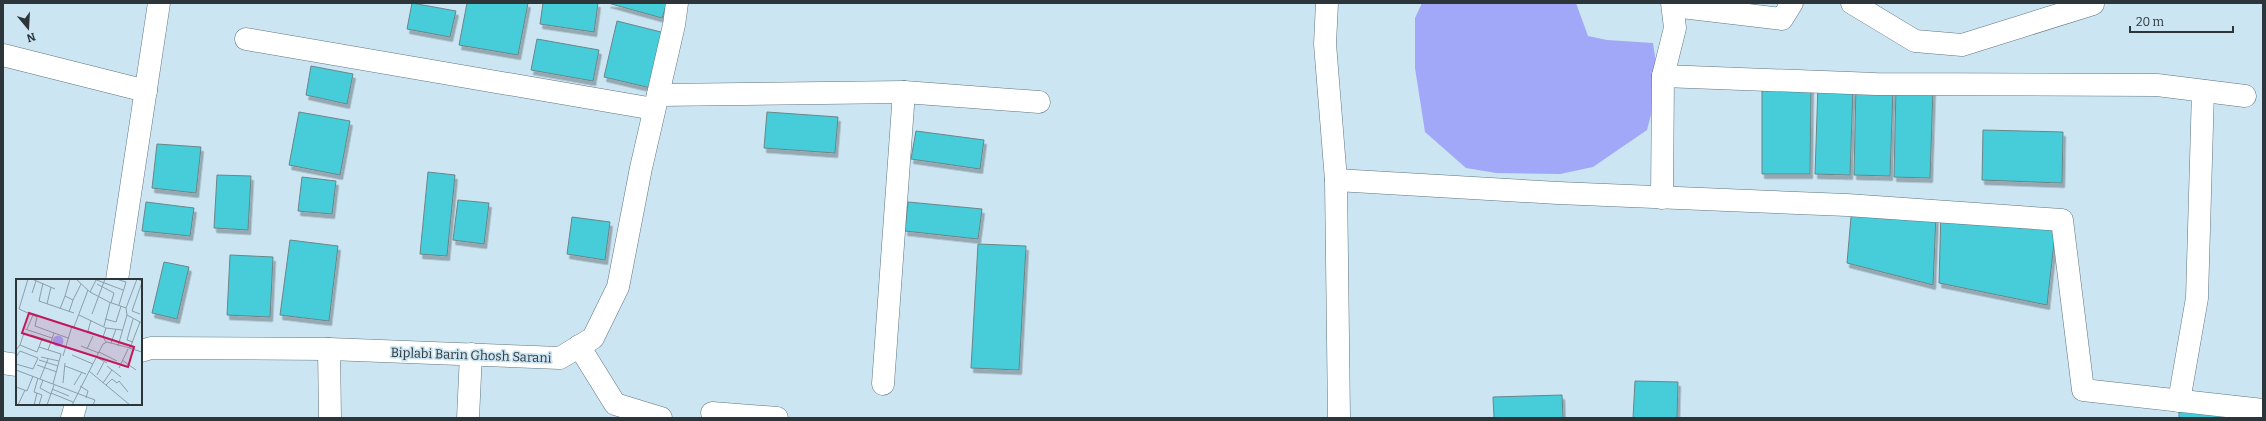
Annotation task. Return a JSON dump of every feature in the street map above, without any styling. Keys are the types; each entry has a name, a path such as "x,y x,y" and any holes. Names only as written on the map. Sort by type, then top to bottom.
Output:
{"street":[{"path":"117,279 159,3"},
{"name":"Biplabi Barin Ghosh Sarani","path":"142,351 151,348 329,349 560,358 593,338 618,287 640,168 674,25 677,3"},
{"path":"1327,3 1325,44 1336,180 1339,418"},
{"path":"1662,198 1663,76 1675,28 1672,4 1782,19 1792,3"},
{"path":"1852,3 1915,41 1962,45 2093,4"},
{"path":"246,39 656,102 904,92 1039,102"},
{"path":"3,55 146,91"},
{"path":"1663,76 1876,84 2157,85 2245,96"},
{"path":"2179,401 2197,298 2203,91"},
{"path":"883,384 904,92"},
{"path":"1336,180 1662,198 1847,205 2062,220 2083,390 2263,410"},
{"path":"579,346 615,404 661,418"},
{"path":"329,349 330,418"},
{"path":"468,418 471,354"},
{"path":"3,363 16,365"},
{"path":"72,418 76,405"},
{"path":"712,413 777,418"}],"water":[{"path":"1422,3 1576,3 1588,36 1607,40 1653,43 1659,84 1647,130 1593,167 1560,174 1496,173 1466,168 1425,132 1415,68 1415,18"}],"building":[{"path":"412,3 456,11 450,37 407,29"},
{"path":"467,3 528,3 518,55 459,45"},
{"path":"543,3 598,3 594,32 540,24"},
{"path":"608,3 667,3 662,18"},
{"path":"617,21 665,33 651,88 604,77"},
{"path":"537,39 599,50 593,81 531,70"},
{"path":"311,66 353,74 347,104 306,95"},
{"path":"1762,85 1811,85 1810,174 1762,174"},
{"path":"1818,85 1853,86 1850,175 1815,174"},
{"path":"1856,85 1893,87 1890,176 1854,175"},
{"path":"1896,87 1933,88 1930,178 1894,177"},
{"path":"299,112 350,121 340,175 289,165"},
{"path":"767,112 838,117 835,153 764,148"},
{"path":"1983,130 2063,132 2062,183 1982,180"},
{"path":"916,131 984,140 980,169 911,159"},
{"path":"157,144 201,147 196,193 152,188"},
{"path":"428,172 455,175 447,256 420,254"},
{"path":"217,175 251,176 248,230 214,228"},
{"path":"302,177 336,181 332,214 298,211"},
{"path":"458,200 489,203 484,244 453,240"},
{"path":"146,202 194,208 190,236 142,231"},
{"path":"908,202 982,209 978,239 905,231"},
{"path":"1852,206 1936,214 1933,285 1847,263"},
{"path":"1941,212 2056,225 2047,305 1939,283"},
{"path":"572,217 610,222 605,260 567,254"},
{"path":"290,240 338,246 329,321 280,315"},
{"path":"978,244 1026,246 1019,370 971,368"},
{"path":"230,255 273,257 270,317 227,315"},
{"path":"164,262 189,267 177,319 152,313"},
{"path":"1635,381 1678,382 1677,418 1633,418"},
{"path":"1562,395 1563,418 1494,418 1493,397"},
{"path":"2179,408 2248,418 2179,418"}]}
